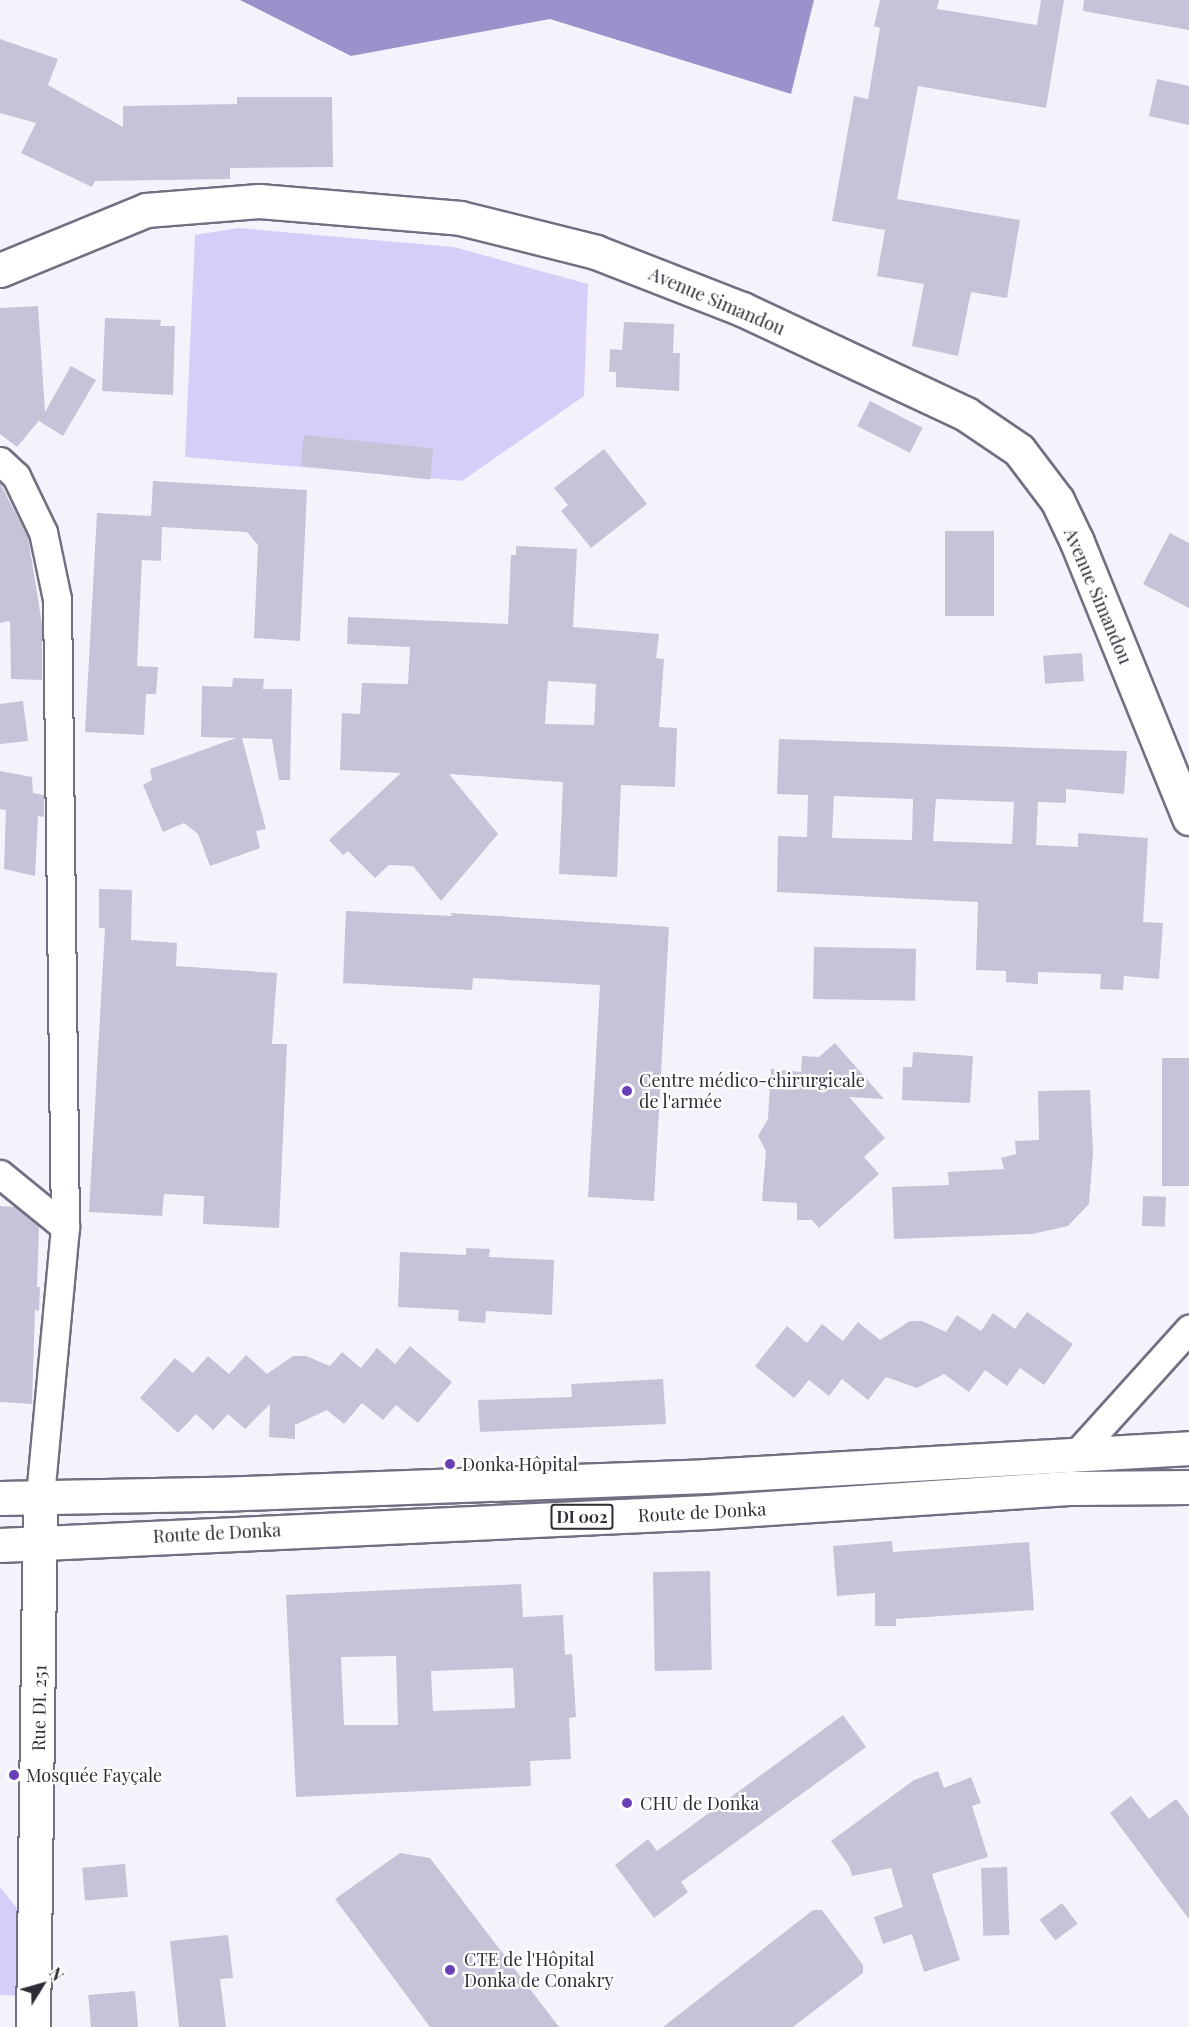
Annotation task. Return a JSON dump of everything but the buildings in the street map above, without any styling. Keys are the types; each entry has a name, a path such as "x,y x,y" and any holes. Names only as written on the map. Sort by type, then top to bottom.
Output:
{"main road":[{"name":"Avenue Simandou","path":"0,270 146,210 259,201 460,218 596,252 742,309 966,414 1019,450 1058,500 1189,818"},
{"name":"Route de Donka","path":"0,1498 694,1476 1189,1448"},
{"name":"Route de Donka","path":"0,1545 708,1512 1072,1488 1189,1487"},
{"name":"Rue DI. 251","path":"33,2027 40,1497"}],"street":[{"path":"0,461 16,476 43,532 57,599 64,1227 40,1497"},
{"path":"0,1174 64,1227"},
{"path":"1076,1454 1189,1329"}],"shaded area":[{"path":"240,0 814,0 791,94 550,19 351,56"},
{"path":"238,228 454,247 588,284 584,396 462,481 185,457 195,235"},
{"path":"0,1887 42,1940 37,1996 0,1995"}],"place":[{"name":"Centre médico-chirurgicale de l'armée","path":"627,1091"},
{"name":"Donka Hôpital","path":"450,1464"},
{"name":"Mosquée Fayçale","path":"14,1775"},
{"name":"CHU de Donka","path":"627,1803"},
{"name":"CTE de l'Hôpital Donka de Conakry","path":"450,1970"}]}
